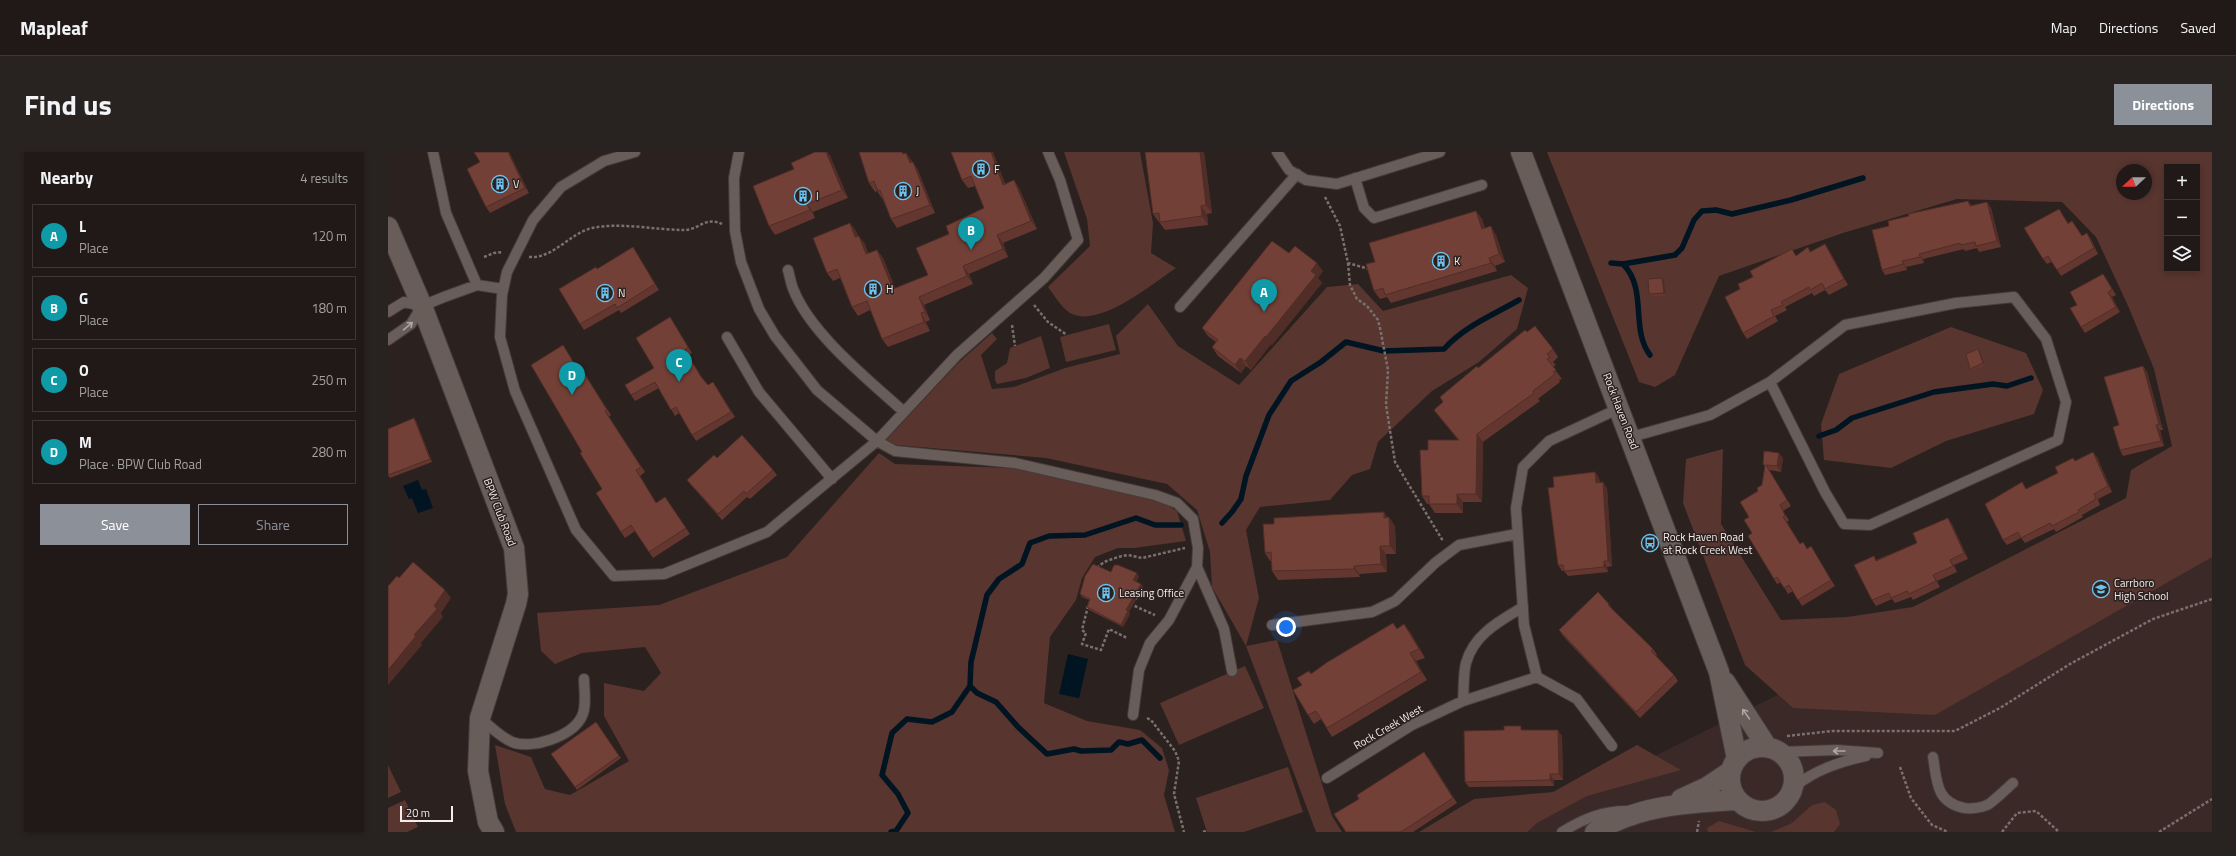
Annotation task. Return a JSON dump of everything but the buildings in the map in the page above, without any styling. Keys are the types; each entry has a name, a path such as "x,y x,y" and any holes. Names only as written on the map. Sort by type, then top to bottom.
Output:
{"street":[{"name":"Rock Haven Road","path":"1521,152 1620,408 1719,672 1734,765 1730,781 1737,800"},
{"name":"BPW Club Road","path":"388,227 422,306 514,548 518,594 480,718 478,771 488,822 494,832"},
{"name":"Rock Haven Road","path":"1719,672 1777,745 1792,767 1794,787"},
{"path":"1595,832 1604,826 1670,804 1707,787 1734,765 1745,752 1756,748 1777,745"},
{"path":"1670,804 1737,800 1754,811 1769,811 1783,804 1790,796 1794,787"}],"lane":[{"path":"433,152 446,213 477,285"},
{"path":"635,152 604,161 561,187 533,220 507,272 503,289 500,338 515,391 576,530 614,576 664,574 767,532 876,441 957,355 1044,278 1078,240 1060,180 1048,152"},
{"path":"737,152 734,178 735,231 741,262 759,309 775,336 817,390 876,441 895,451 1015,463 1155,495 1177,503 1193,519 1198,548 1197,567 1169,620 1150,643 1139,670 1133,715"},
{"path":"1277,152 1289,170 1306,180 1337,184 1440,152"},
{"path":"1180,308 1297,174"},
{"path":"1355,178 1364,208 1374,218 1482,186"},
{"path":"788,270 794,291 815,327 904,412"},
{"path":"388,312 404,302 422,306 477,285 503,289"},
{"path":"1631,437 1710,415 1770,382 1845,325 1956,303 2014,297 2046,339 2066,402 2058,440 1870,524 1844,524 1825,492 1770,382"},
{"path":"388,340 411,324 422,306"},
{"path":"727,337 759,392 832,479"},
{"path":"1612,746 1577,699 1537,677 1524,625 1516,508 1523,467 1549,441 1620,408"},
{"path":"1272,625 1372,612 1394,601 1435,563 1459,545 1518,534"},
{"path":"1197,567 1224,629 1232,671"},
{"path":"1463,701 1466,663 1472,648 1481,636 1523,607"},
{"name":"Rock Creek West","path":"1327,778 1412,725 1463,701 1537,677"},
{"path":"480,718 500,735 513,742 531,743 554,739 571,730 583,715 584,679"},
{"path":"1777,745 1878,753 1846,760 1810,774 1794,787"},
{"path":"1933,757 1942,796 1952,805 1970,809 1988,804 2013,783"},
{"path":"1562,832 1577,822 1610,811 1649,810"}],"path":[{"path":"1319,182 1340,226 1348,263 1350,285 1357,299 1367,306 1378,320 1388,370 1386,405 1395,462 1450,552"},
{"path":"527,257 539,258 591,228 607,227 687,230 708,221 718,223 735,231"},
{"path":"484,257 494,253 503,252"},
{"path":"1348,263 1376,271"},
{"path":"1027,293 1043,318 1067,335"},
{"path":"1005,313 1011,320 1014,329 1015,346"},
{"path":"1094,575 1104,562 1118,557 1128,555 1142,558 1183,548 1198,548"},
{"path":"1140,610 1127,602 1149,592 1154,594"},
{"path":"1777,745 1832,731 1955,732 2000,708 2070,664 2153,619 2212,599"},
{"path":"1090,601 1082,630 1086,633 1082,644 1101,650 1109,629 1127,638"},
{"path":"1133,715 1151,720 1175,751 1179,761 1174,794 1184,832"},
{"path":"1900,767 1911,798 1932,825 1948,832"},
{"path":"2159,832 2212,799"},
{"path":"2002,832 2017,813 2036,812 2059,832"},
{"path":"1697,832 1699,820"}],"shaded area":[{"path":"1064,152 1140,152 1153,223 1151,253 1176,268 1125,302 1110,310 1095,315 1082,316 1070,313 1061,305 1048,287 1090,246 1087,219"},
{"path":"1547,152 2212,152 2212,557 1935,715 1793,708 1745,665 1683,503 1686,459 1723,449 1721,524 1781,620 1847,617 1913,607 2126,498 2131,470 2172,446 2154,369 2129,308 2096,237 2062,202 1957,199 1843,233 1719,276 1675,375 1655,387 1639,382"},
{"path":"1511,275 1528,288 1517,329 1479,362 1432,391 1378,442 1370,469 1352,475 1330,500 1260,507 1246,530 1259,598 1246,646 1212,587 1210,552 1197,510 1167,484 1046,458 896,445 886,440 957,364 992,333 997,339 981,355 992,389 1014,387 1065,368 1120,354 1116,336 1148,304 1178,346 1239,385 1327,287 1358,284 1383,311"},
{"path":"1109,324 1116,350 1066,362 1060,337"},
{"path":"1951,327 2026,353 2043,390 2034,414 1946,441 1891,468 1824,460 1821,424 1839,374"},
{"path":"1041,336 1050,368 1026,378 997,384 995,380 995,371 1007,363 1010,348"},
{"path":"879,453 895,464 1014,468 1159,500 1177,511 1186,541 1134,548 1118,548 1095,557 1082,578 1076,600 1050,637 1044,703 1087,721 1140,730 1162,748 1169,770 1164,795 1175,832 516,832 505,804 495,745 531,757 545,789 570,795 629,761 604,716 604,683 644,691 661,673 645,647 582,653 555,664 541,651 537,613 659,605 787,557"},
{"name":"Carrboro High School","path":"2212,480 2212,832 1502,832 1713,727"},
{"path":"1277,640 1332,816 1342,832 1316,832 1246,646"},
{"path":"1245,666 1264,708 1179,745 1160,703"},
{"path":"1637,745 1681,770 1587,796 1537,823 1527,832 1419,832 1474,799 1553,792"},
{"path":"388,765 401,792 388,798"},
{"path":"1288,767 1303,812 1244,832 1207,832 1196,798"},
{"path":"405,800 418,827 407,832 388,832 388,808"},
{"path":"1825,802 1836,810 1840,824 1834,832 1771,832 1792,823 1812,805"},
{"path":"1719,821 1756,832 1708,832 1707,828"}],"water":[{"path":"418,480 422,490 426,489 433,508 418,513 412,498 409,499 403,486"},
{"path":"1068,654 1088,659 1079,698 1059,694"}],"waterway":[{"path":"1611,263 1623,264 1675,255 1682,248 1694,220 1702,211 1716,210 1732,214 1791,200 1863,178"},
{"path":"1623,264 1631,274 1635,285 1641,333 1644,345 1650,355"},
{"path":"1222,523 1241,499 1246,476 1269,415 1291,381 1321,362 1346,342 1384,351 1444,349 1470,328 1519,300"},
{"path":"1819,436 1836,430 1852,418 1934,392 1993,384 2007,386 2031,378"},
{"path":"891,832 896,831 908,813 898,794 882,775 892,733 907,719 932,722 952,712 970,686 971,662 987,595 999,579 1022,564 1030,543 1049,536 1085,535 1136,518 1155,525 1181,525"},
{"path":"970,686 977,693 996,702 1018,727 1047,754 1074,749 1081,751 1111,750 1119,742 1128,744 1142,740 1160,758"}],"place":[{"name":"F","path":"981,169"},
{"name":"V","path":"500,184"},
{"name":"J","path":"903,191"},
{"name":"I","path":"803,196"},
{"name":"G","path":"971,250"},
{"name":"K","path":"1441,261"},
{"name":"H","path":"873,289"},
{"name":"N","path":"605,293"},
{"name":"L","path":"1264,312"},
{"name":"O","path":"679,382"},
{"name":"M","path":"572,395"},
{"name":"Rock Haven Road at Rock Creek West","path":"1650,543"},
{"name":"Carrboro High School","path":"2101,589"},
{"name":"Leasing Office","path":"1106,593"}]}
